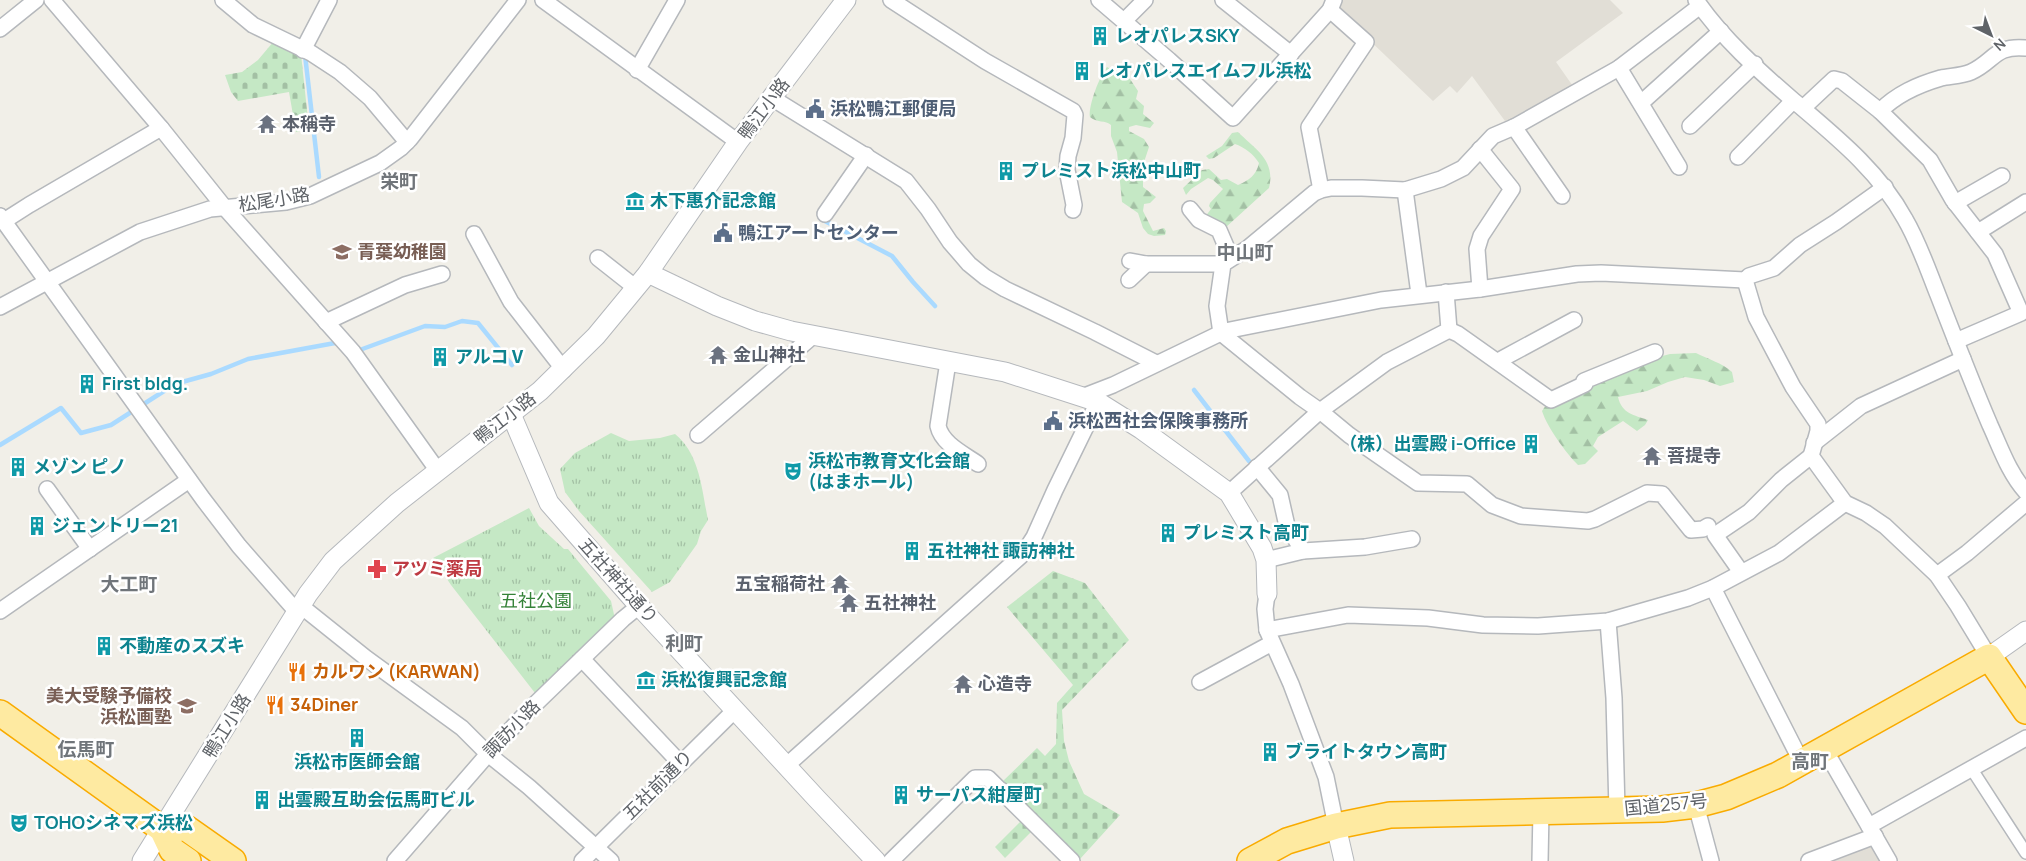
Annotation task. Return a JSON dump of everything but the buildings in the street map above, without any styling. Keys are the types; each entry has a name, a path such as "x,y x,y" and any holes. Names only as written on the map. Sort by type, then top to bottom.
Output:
{"highway":[{"path":"1989,657 2026,711"},
{"name":"国道257号","path":"1250,861 1287,841 1336,826 1390,816 1662,809 1696,805 1740,792 1802,763 1989,657"},
{"path":"0,714 162,829 172,850 188,861"},
{"path":"162,829 186,828 233,861"}],"street":[{"path":"0,29 36,0"},
{"path":"52,0 161,128 225,208 353,352 438,471"},
{"path":"224,0 253,25 331,65 376,104 407,142"},
{"path":"303,50 329,0"},
{"name":"松尾小路","path":"0,307 140,232 210,209 286,202 310,196 380,163 407,142 518,0"},
{"path":"543,0 738,142"},
{"path":"637,70 677,0"},
{"name":"鴨江小路","path":"142,861 316,582 332,561 397,503 540,391 564,370 596,336 648,273 738,142 846,0"},
{"path":"891,0 985,61 1073,111 1075,114 1073,138 1068,156 1067,170 1074,205 1073,210"},
{"path":"1099,0 1232,118 1291,54 1332,5 1366,42 1309,127 1321,190"},
{"path":"1124,21 1145,0"},
{"path":"1222,0 1291,54"},
{"path":"1130,261 1146,264 1227,261 1248,248 1314,193 1321,190 1354,188 1405,190 1441,180 1463,168 1493,136 1514,127 1619,68 1698,3 1721,31 1798,105 1854,154 1885,187 1910,228 1962,359 2010,468 2016,480 2026,492"},
{"path":"1641,103 1721,31"},
{"path":"1880,111 1892,100 1915,86 1968,73 1979,68 1996,52 2010,48 2026,48"},
{"path":"1690,126 1755,64"},
{"path":"1619,68 1679,167"},
{"path":"1738,157 1798,105 1834,79 1842,81 1880,111 1930,160 1955,203 1994,254 2023,311 1956,341"},
{"path":"772,98 906,181 928,208 950,242 969,264 985,277 1005,289 1156,363"},
{"path":"1514,127 1562,196"},
{"path":"161,128 29,205 2,218 46,282 239,546 297,612 301,606 366,658 462,728 488,754 529,787 611,861"},
{"path":"1480,149 1512,189 1481,236 1477,249 1480,289"},
{"path":"825,214 866,156"},
{"path":"1955,203 2002,176"},
{"path":"786,766 1023,554 1034,537 1055,490 1090,400 1113,385 1221,333 1381,300 1419,294 1480,289 1523,281 1601,273 1744,280 1749,276 1774,268 1800,245 1885,187"},
{"path":"1405,190 1419,294"},
{"path":"1978,232 2026,202"},
{"path":"1190,209 1199,220 1219,230 1227,261 1217,306 1221,333 1300,398 1418,483 1467,484 1492,504 1522,516 1588,521 1647,493 1662,494 1692,530 1703,529 1708,526"},
{"path":"474,234 511,302 564,370"},
{"path":"598,258 636,288"},
{"path":"1130,280 1146,264"},
{"path":"648,273 717,306 755,321 814,335 1005,372 1090,400 1141,429 1229,493 1258,541 1266,560 1267,594 1265,609 1270,637 1291,684 1326,777 1344,861"},
{"path":"326,322 405,286 442,274"},
{"path":"1744,280 1756,317 1793,387 1818,424 1818,431 1812,450 1845,503 1866,513 1885,526 1914,556 1936,575 1958,606 1989,657 2026,631"},
{"path":"1446,292 1449,330"},
{"path":"1498,361 1574,320"},
{"path":"1449,330 1498,361 1550,400 1585,384 1584,381 1654,352"},
{"path":"1229,493 1320,411 1387,362 1449,330"},
{"path":"698,435 814,335"},
{"path":"1741,572 1715,535 1749,512 1812,450 1861,406 1962,359"},
{"path":"948,362 938,426 939,431 948,442 978,464"},
{"name":"五社神社通り","path":"511,414 549,503 639,606 876,861"},
{"path":"1257,467 1280,495 1287,526 1303,551"},
{"path":"0,611 190,480"},
{"path":"47,488 90,549"},
{"path":"1200,682 1270,637 1348,615 1428,618 1483,625 1538,626 1608,621 1688,598 1713,588 1779,553 1845,503"},
{"path":"1936,575 1966,553 2026,503"},
{"path":"1266,560 1303,551 1365,547 1412,539"},
{"path":"1713,588 1802,763"},
{"name":"諏訪小路","path":"395,861 527,712 623,619 639,606"},
{"path":"1608,621 1614,698 1617,810"},
{"path":"582,659 680,763"},
{"name":"五社前通り","path":"582,861 735,710"},
{"path":"1809,861 1872,831 1971,768 2026,738"},
{"path":"1825,750 1890,861"},
{"path":"1971,768 2026,853"},
{"path":"891,861 976,778 988,778 1072,861"},
{"path":"1696,805 1711,861"},
{"path":"1540,861 1541,811"}],"shaded area":[{"path":"1340,0 1610,0 1623,13 1556,62 1575,89 1529,113 1505,121 1472,76 1457,93 1450,86 1433,101 1341,13 1338,6"},
{"path":"1871,840 1884,861 1816,861"}],"green space":[{"path":"274,41 301,54 309,129 296,132 289,92 238,101 231,92 225,75 242,72 258,60"},
{"path":"1107,67 1130,79 1138,91 1136,99 1144,106 1143,114 1154,123 1150,128 1136,125 1129,127 1129,131 1144,139 1149,147 1144,162 1147,172 1143,181 1143,187 1156,197 1150,203 1144,204 1143,211 1153,231 1164,228 1166,231 1165,235 1154,236 1148,234 1143,228 1138,213 1122,202 1117,152 1111,136 1111,125 1090,117 1095,91"},
{"path":"1238,132 1267,162 1270,170 1269,188 1225,228 1205,217 1211,209 1210,203 1223,189 1208,178 1191,189 1186,195 1183,188 1202,170 1209,169 1221,180 1227,179 1238,185 1252,177 1259,163 1249,152 1235,144 1214,158 1209,159 1206,156 1222,146 1232,133"},
{"path":"1696,353 1732,372 1734,382 1720,386 1704,380 1685,377 1647,391 1618,397 1622,407 1633,415 1648,420 1637,431 1623,421 1598,437 1593,446 1598,451 1585,464 1578,465 1573,460 1557,440 1544,417 1542,411 1546,405 1651,359 1670,354"},
{"path":"611,433 629,441 660,438 675,434 690,452 702,485 708,520 701,531 697,544 670,582 652,592 579,511 565,492 560,469 575,453"},
{"name":"五社公園","path":"529,508 539,526 564,549 568,549 611,601 615,619 535,693 451,585 433,558"},
{"path":"1053,571 1085,583 1129,640 1062,710 1064,741 1069,761 1084,794 1120,815 1080,859 1003,781 1037,748 1045,756 1056,744 1057,703 1073,685 1007,607"},
{"path":"1022,820 1033,830 1005,858 995,847"}],"waterway":[{"path":"305,55 319,177"},
{"path":"821,219 892,256 935,306"},
{"path":"357,351 425,326 445,327 462,321 478,323 512,365"},
{"path":"0,445 61,408 81,433 111,425 175,384 211,374 248,359 335,343 339,344"},
{"path":"1194,390 1249,461"}],"place":[{"name":"レオパレスSKY","path":"1100,36"},
{"name":"レオパレスエイムフル浜松","path":"1082,71"},
{"name":"浜松鴨江郵便局","path":"815,109"},
{"name":"本稱寺","path":"267,124"},
{"name":"プレミスト浜松中山町","path":"1006,171"},
{"name":"木下惠介記念館","path":"635,201"},
{"name":"鴨江アートセンター","path":"723,233"},
{"name":"青葉幼稚園","path":"342,252"},
{"name":"金山神社","path":"718,355"},
{"name":"アルコⅤ","path":"440,357"},
{"name":"First bldg.","path":"87,384"},
{"name":"浜松西社会保険事務所","path":"1053,421"},
{"name":"（株）出雲殿 i-Office","path":"1531,444"},
{"name":"菩提寺","path":"1652,456"},
{"name":"メゾン ピノ","path":"18,467"},
{"name":"浜松市教育文化会館 (はまホール)","path":"793,471"},
{"name":"ジェントリー21","path":"37,526"},
{"name":"プレミスト高町","path":"1168,533"},
{"name":"五社神社 諏訪神社","path":"912,551"},
{"name":"アツミ薬局","path":"377,569"},
{"name":"五宝稲荷社","path":"840,584"},
{"name":"五社神社","path":"849,603"},
{"name":"不動産のスズキ","path":"104,646"},
{"name":"カルワン (KARWAN)","path":"297,672"},
{"name":"浜松復興記念館","path":"646,680"},
{"name":"心造寺","path":"963,684"},
{"name":"34Diner","path":"275,705"},
{"name":"美大受験予備校 浜松画塾","path":"187,706"},
{"name":"浜松市医師会館","path":"357,738"},
{"name":"ブライトタウン高町","path":"1270,752"},
{"name":"サーパス紺屋町","path":"901,795"},
{"name":"出雲殿互助会伝馬町ビル","path":"262,800"},
{"name":"TOHOシネマズ浜松","path":"19,823"}],"district":[{"name":"栄町","path":"399,181"},
{"name":"中山町","path":"1245,252"},
{"name":"大工町","path":"129,584"},
{"name":"利町","path":"684,643"},
{"name":"伝馬町","path":"86,749"},
{"name":"高町","path":"1810,761"}]}
